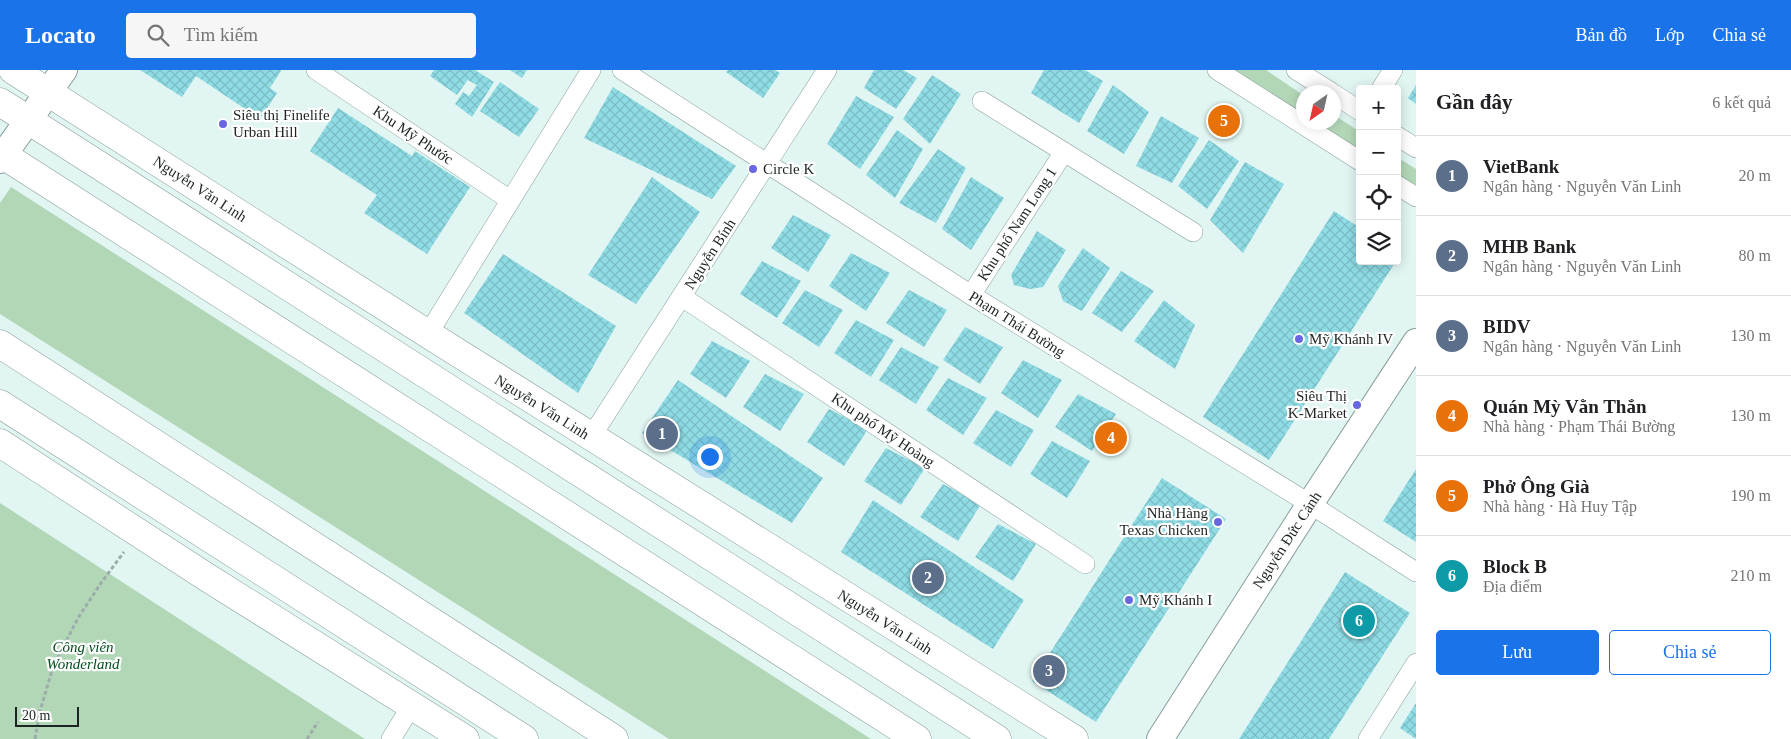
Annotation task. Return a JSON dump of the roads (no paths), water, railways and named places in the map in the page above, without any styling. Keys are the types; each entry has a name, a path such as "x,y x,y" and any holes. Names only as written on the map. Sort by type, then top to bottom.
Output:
{"main road":[{"name":"Nguyễn Văn Linh","path":"14,70 591,437 1074,739"},
{"path":"64,70 1,156 917,739"},
{"path":"0,102 997,739"},
{"name":"Nguyễn Đức Cảnh","path":"1160,739 1416,342"},
{"path":"0,344 614,739"},
{"path":"0,404 524,739"},
{"path":"0,443 208,578 465,739"},
{"path":"412,705 429,678"}],"street":[{"name":"Khu Mỹ Phước","path":"316,70 510,200"},
{"path":"428,334 591,70"},
{"name":"Nguyễn Bính","path":"591,437 827,70"},
{"path":"1217,70 1356,158"},
{"path":"1296,70 1319,85"},
{"path":"1384,85 1393,70"},
{"name":"Phạm Thái Bường","path":"630,72 971,295 1310,504 1416,572"},
{"path":"1341,99 1356,108"},
{"name":"Khu phố Nam Long 1","path":"982,101 1193,232"},
{"path":"1401,139 1416,148"},
{"name":"Khu phố Nam Long 1","path":"971,295 1064,152"},
{"path":"1401,188 1416,197"},
{"name":"Khu phố Mỹ Hoàng","path":"682,297 1085,564"},
{"path":"1372,738 1416,663"},
{"path":"391,739 412,705"}],"place":[{"name":"Phở Ông Già","path":"1224,121"},
{"name":"Siêu thị Finelife Urban Hill","path":"223,124"},
{"name":"Circle K","path":"753,169"},
{"name":"Mỹ Khánh IV","path":"1299,339"},
{"name":"Siêu Thị K-Market","path":"1357,405"},
{"name":"VietBank","path":"662,434"},
{"name":"Quán Mỳ Vằn Thắn","path":"1111,438"},
{"name":"Nhà Hàng Texas Chicken","path":"1218,522"},
{"name":"MHB Bank","path":"928,578"},
{"name":"Mỹ Khánh I","path":"1129,600"},
{"name":"Block B","path":"1359,621"},
{"name":"BIDV","path":"1049,671"}],"park label":[{"name":"Công viên Wonderland","path":"83,656"}]}
